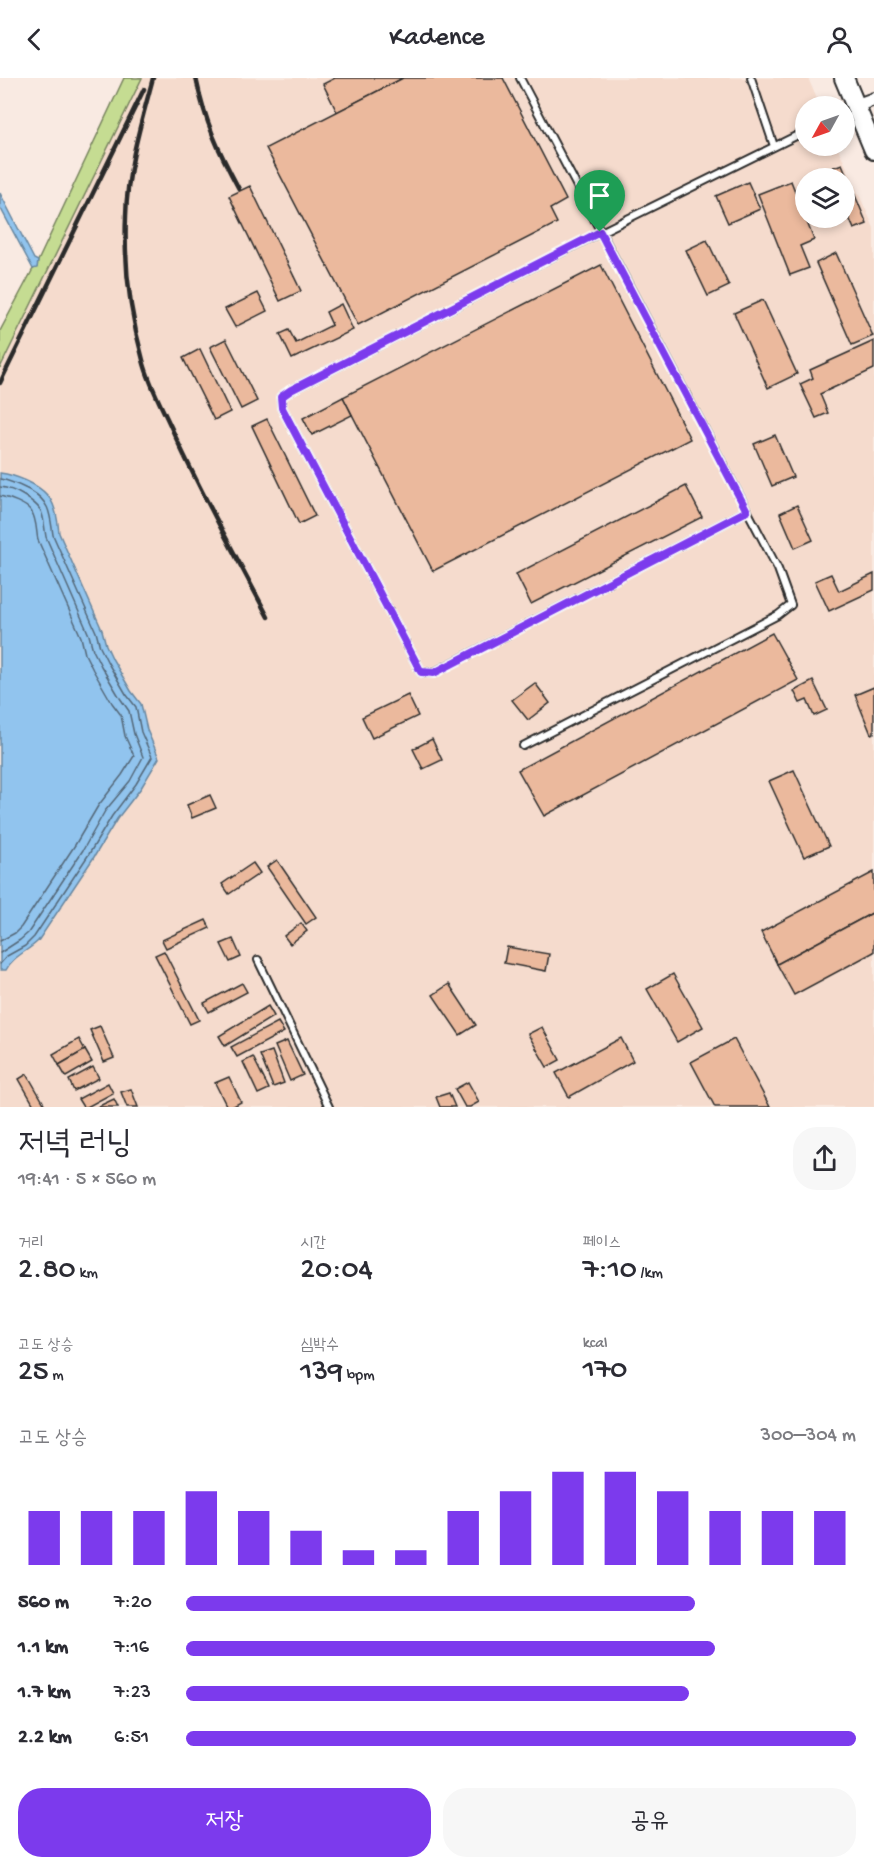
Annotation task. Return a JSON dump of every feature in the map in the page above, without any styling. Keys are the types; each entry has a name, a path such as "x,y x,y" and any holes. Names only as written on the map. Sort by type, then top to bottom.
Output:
{"main road":[{"path":"844,78 847,96"},
{"path":"855,118 874,150"}],"street":[{"path":"855,107 874,99"}],"lane":[{"path":"520,78 778,569 791,605 786,610 524,746"},
{"path":"751,78 774,146"},
{"path":"747,511 434,673 421,672 282,408 281,397 600,232 795,136"},
{"path":"258,960 329,1107"}],"shaded area":[{"path":"142,78 808,78 816,96 795,96 795,156 842,156 847,168 795,168 795,228 855,228 855,186 874,228 874,1107 0,1107 0,369"}],"green space":[{"path":"124,78 142,78 0,368 0,331 33,269 37,267"}],"water":[{"path":"0,193 34,259 38,261 37,268 33,269 0,207"},
{"path":"0,473 32,484 51,500 59,533 113,660 141,704 147,730 159,758 38,941 16,958 6,970 0,970"}],"building":[{"path":"335,78 403,78 337,112 323,84"},
{"path":"403,78 503,78 566,200 550,209 557,223 358,325 266,148"},
{"path":"842,164 844,168 832,168"},
{"path":"791,181 795,191 795,228 809,228 814,240 800,246 809,268 790,275 758,194"},
{"path":"748,182 760,209 728,223 716,196"},
{"path":"250,186 301,291 280,301 229,196"},
{"path":"855,195 867,224 855,228"},
{"path":"707,240 729,286 708,296 686,250"},
{"path":"836,253 873,336 852,345 816,263"},
{"path":"601,265 690,439 433,571 343,397"},
{"path":"258,293 267,311 235,327 225,309"},
{"path":"763,300 797,374 768,388 734,313"},
{"path":"341,304 353,330 292,359 280,334 289,330 296,343 332,325 326,312"},
{"path":"226,339 257,401 241,409 210,347"},
{"path":"874,341 874,369 820,394 828,413 816,418 800,384 813,378 810,370"},
{"path":"200,349 230,412 214,420 183,358"},
{"path":"343,397 352,415 312,435 303,418"},
{"path":"267,419 315,516 299,524 252,426"},
{"path":"775,435 793,477 772,486 754,444"},
{"path":"686,486 702,517 531,604 516,574"},
{"path":"797,505 813,540 795,548 780,513"},
{"path":"831,574 839,591 874,574 874,590 829,611 815,581"},
{"path":"772,633 798,680 544,816 518,770"},
{"path":"813,681 827,710 814,716 807,700 800,703 794,691"},
{"path":"535,683 550,703 528,720 512,700"},
{"path":"874,687 874,733 871,734 855,695"},
{"path":"408,695 418,716 372,738 362,717"},
{"path":"432,739 442,760 423,769 413,749"},
{"path":"794,770 829,846 804,857 769,781"},
{"path":"210,795 216,808 192,818 187,805"},
{"path":"277,860 316,917 306,924 267,867"},
{"path":"253,863 260,873 229,894 222,884"},
{"path":"874,872 874,912 777,964 761,932"},
{"path":"874,912 874,952 794,995 777,964"},
{"path":"206,920 210,928 166,948 162,940"},
{"path":"301,923 307,931 290,944 284,936"},
{"path":"233,939 241,957 230,962 221,944"},
{"path":"507,947 549,954 546,971 504,963"},
{"path":"164,951 199,1020 190,1024 155,955"},
{"path":"673,974 703,1027 677,1042 647,989"},
{"path":"242,983 247,992 209,1012 204,1003"},
{"path":"449,984 476,1025 460,1035 433,995"},
{"path":"268,1006 274,1016 225,1046 219,1036"},
{"path":"278,1022 284,1032 237,1057 231,1047"},
{"path":"100,1026 114,1058 104,1062 90,1030"},
{"path":"542,1027 560,1060 547,1067 528,1034"},
{"path":"621,1038 633,1061 569,1097 556,1073"},
{"path":"79,1039 85,1050 59,1065 53,1054"},
{"path":"734,1039 770,1107 715,1107 691,1062"},
{"path":"287,1041 303,1075 290,1081 275,1046"},
{"path":"85,1050 92,1062 66,1077 59,1065"},
{"path":"272,1051 284,1083 273,1087 260,1055"},
{"path":"253,1057 269,1089 258,1094 243,1062"},
{"path":"93,1067 99,1078 74,1091 69,1080"},
{"path":"27,1074 46,1107 35,1107 19,1079"},
{"path":"229,1077 241,1102 232,1107 227,1107 215,1083"},
{"path":"468,1082 479,1102 465,1107 455,1089"},
{"path":"108,1083 113,1093 83,1107 78,1099"},
{"path":"131,1089 138,1107 127,1107 121,1092"},
{"path":"449,1093 455,1107 440,1107 436,1097"},
{"path":"114,1099 118,1107 97,1107"}],"railway":[{"path":"153,78 135,146 127,198 127,271 138,343 156,394 182,451 268,617"},
{"path":"196,78 213,135 239,189"},
{"path":"0,383 144,89"}],"route":[{"path":"600,232 747,511 434,673 421,672 282,408 281,397 600,232"}]}
